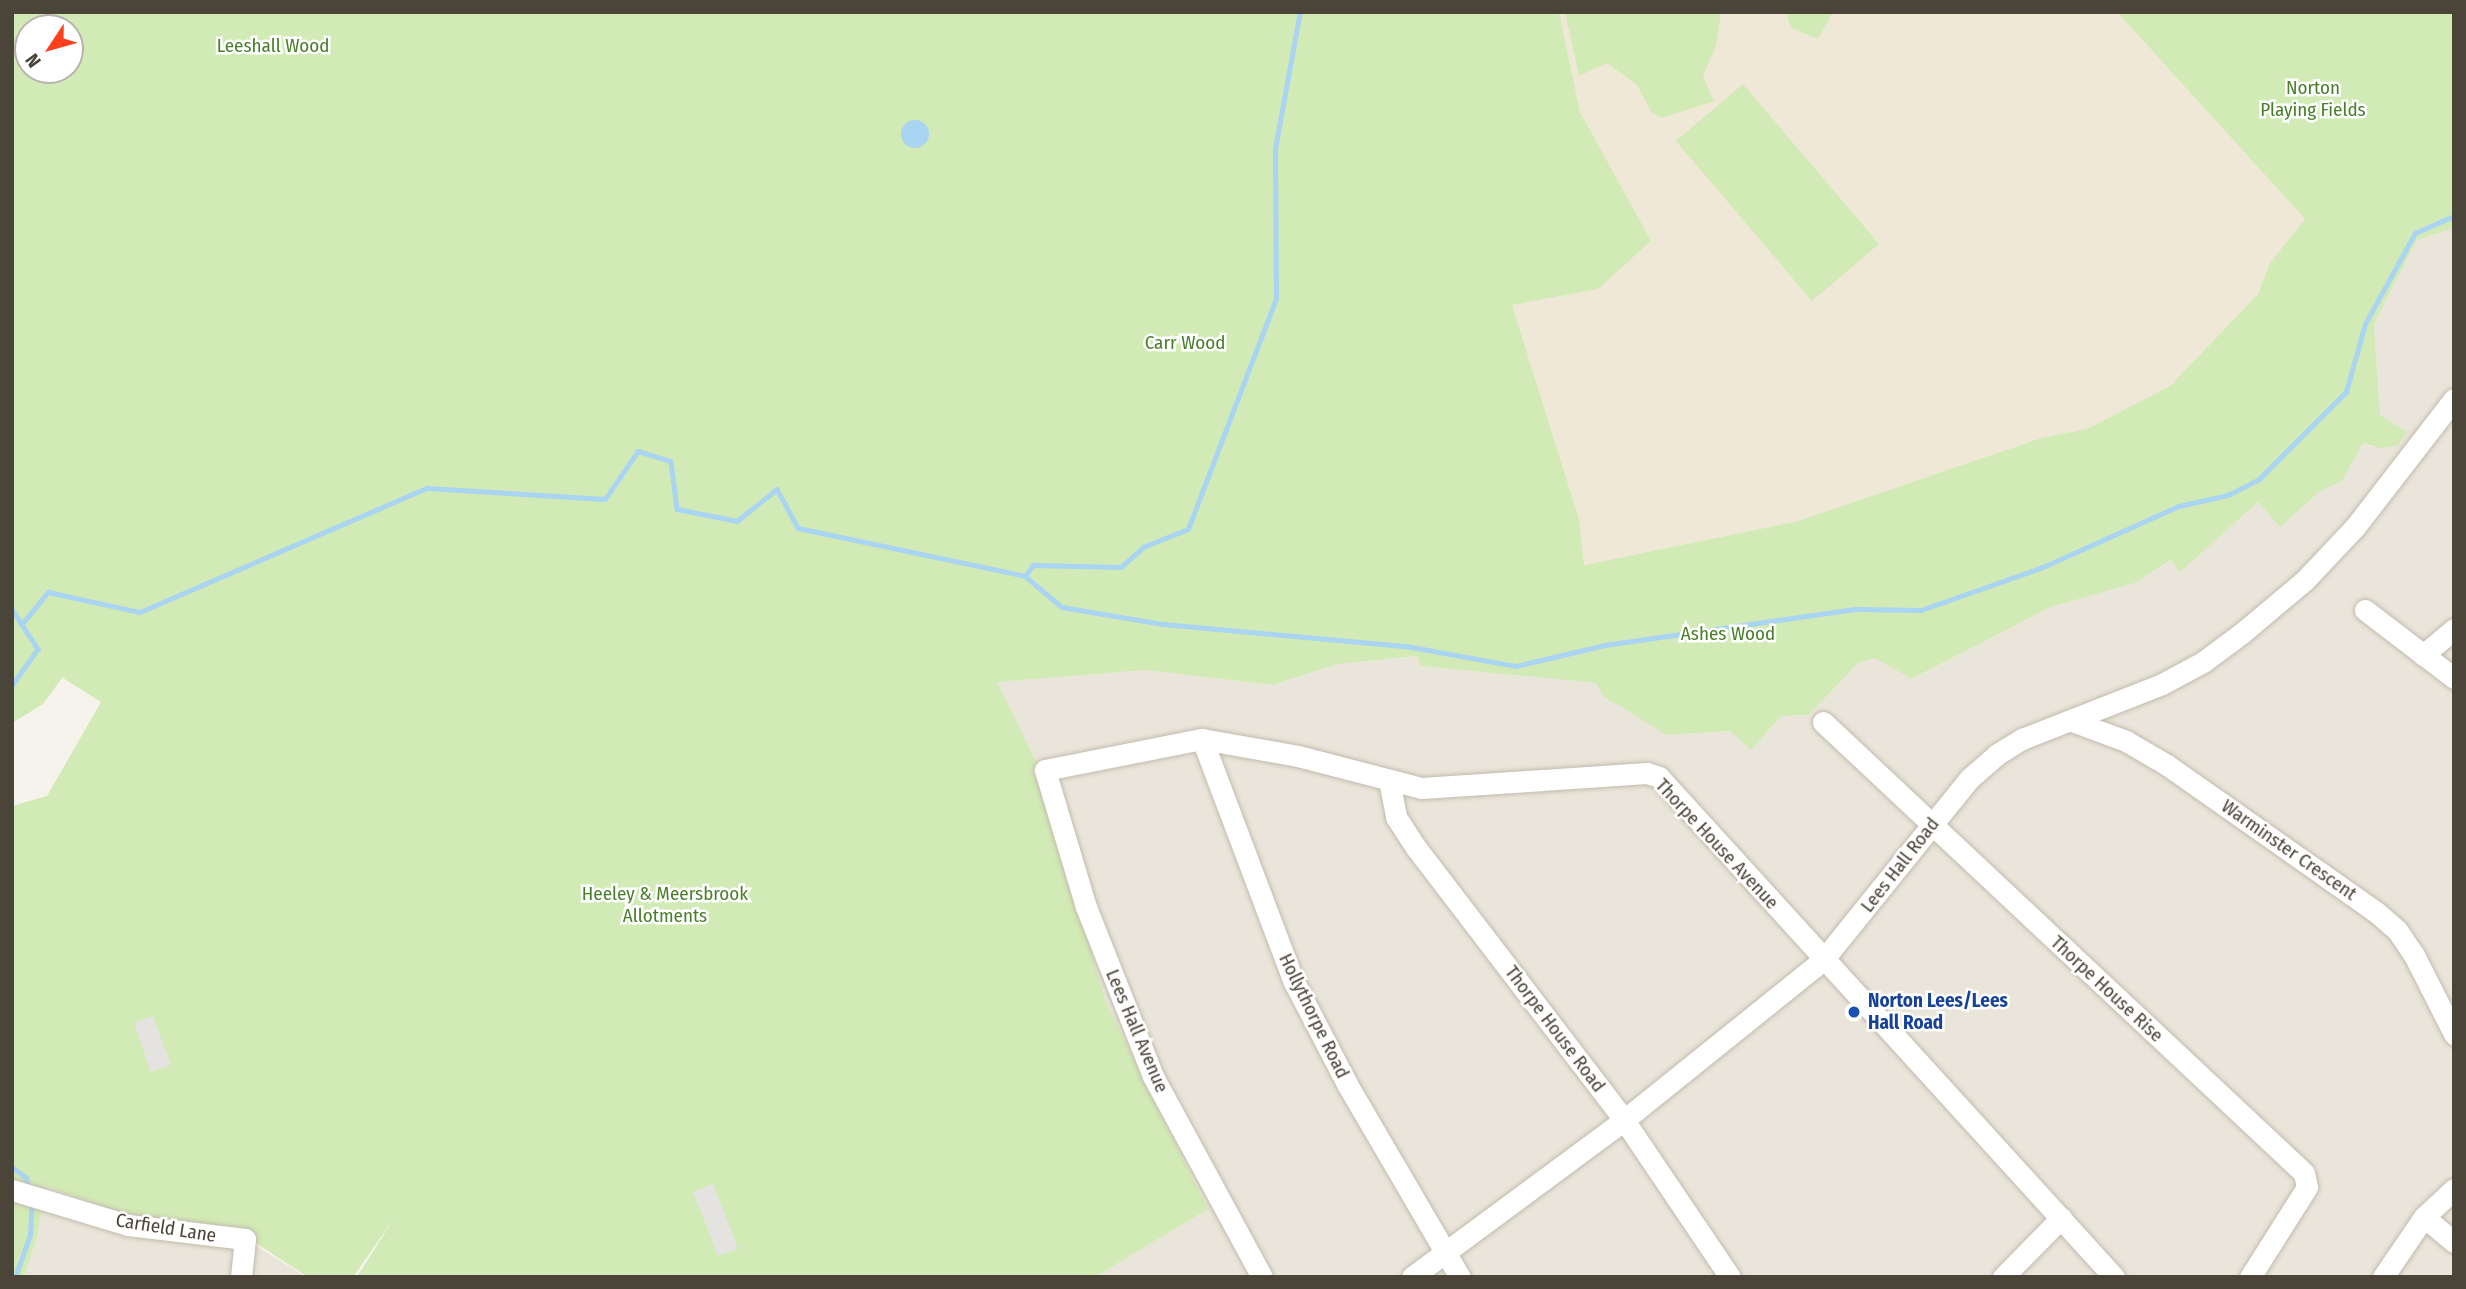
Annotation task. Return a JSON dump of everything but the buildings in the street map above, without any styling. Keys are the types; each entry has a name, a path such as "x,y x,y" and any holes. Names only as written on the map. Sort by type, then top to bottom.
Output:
{"street":[{"name":"Lees Hall Road","path":"1412,1277 1624,1119 1823,960 1970,778 1996,755 2022,739 2162,684 2203,662 2305,580 2356,527 2454,399"},
{"path":"2365,610 2454,678"},
{"path":"2423,655 2454,629"},
{"name":"Warminster Crescent","path":"2072,721 2126,741 2167,765 2375,911 2397,930 2414,955 2454,1034"},
{"name":"Thorpe House Rise","path":"1823,722 2304,1173 2307,1187 2250,1277"},
{"name":"Thorpe House Avenue","path":"1045,770 1202,738 1422,788 1647,773 1659,776 1823,960 2114,1277"},
{"name":"Hollythorpe Road","path":"1202,738 1294,982 1443,1253 1460,1277"},
{"name":"Lees Hall Avenue","path":"1045,770 1086,907 1153,1076 1262,1277"},
{"name":"Thorpe House Road","path":"1389,780 1396,817 1417,849 1624,1119 1730,1277"},
{"path":"2382,1277 2424,1217 2454,1189"},
{"name":"Carfield Lane","path":"24,1192 128,1226 245,1239 241,1277"},
{"path":"2424,1217 2454,1241"},
{"path":"2003,1277 2061,1218"}],"shaded area":[{"path":"1559,12 2117,12 2305,219 2270,263 2258,294 2170,386 2087,429 2041,438 1798,521 1583,565 1579,519 1512,305 1598,289 1612,173 1580,112"},
{"path":"2454,228 2454,1277 1095,1277 1208,1209 1105,1000 1040,770 996,682 1146,670 1272,685 1338,664 1417,656 1422,666 1596,683 1667,735 1730,731 1751,750 1781,716 1809,715 1858,663 1875,657 1913,679 2051,607 2135,583 2172,560 2180,571 2258,502 2280,526 2319,492 2342,481 2363,443 2372,447 2380,415 2374,324 2417,240"},
{"path":"153,1016 171,1065 151,1072 134,1023"},
{"path":"713,1184 738,1249 718,1256 693,1192"},
{"path":"44,1186 117,1212 245,1239 306,1277 24,1277 37,1237"}],"green space":[{"path":"12,12 1559,12 1580,112 1651,241 1598,289 1512,305 1579,519 1584,565 1798,521 2041,438 2087,429 2170,386 2258,294 2270,263 2305,219 2117,12 2454,12 2454,228 2417,240 2374,324 2380,415 2407,432 2397,446 2380,448 2363,443 2342,481 2319,492 2280,527 2258,502 2180,572 2171,560 2135,583 2051,607 1912,679 1875,658 1858,663 1809,715 1781,716 1751,750 1730,731 1667,735 1603,696 1596,683 1421,666 1417,656 1338,664 1272,685 1146,670 997,682 1040,770 1105,1000 1208,1209 1095,1277 357,1277 394,1218 353,1277 308,1277 248,1238 117,1212 45,1186 37,1237 24,1277 12,1277 12,806 47,796 101,702 63,678 65,674 43,704 12,723"},
{"path":"1565,12 1721,12 1716,46 1703,76 1714,101 1662,118 1652,113 1637,85 1607,63 1579,76"},
{"path":"1786,12 1833,12 1818,39 1791,28"},
{"path":"1743,84 1879,244 1812,301 1676,141"}],"water":[{"path":"915,120 925,124 929,134 925,144 915,148 905,144 901,134 905,124"}],"waterway":[{"path":"1025,576 1033,565 1121,567 1143,547 1188,529 1276,299 1275,149 1300,12"},
{"path":"21,625 48,592 140,612 427,488 605,499 638,451 671,461 677,509 737,521 777,489 798,528 1025,576 1062,607 1163,624 1406,646 1516,666 1605,645 1856,609 1921,610 2043,567 2179,506 2228,495 2259,479 2346,392 2365,324 2415,233 2454,216"},
{"path":"12,609 38,649 12,686"},
{"path":"12,1167 26,1177 29,1187"},
{"path":"15,1277 30,1235 32,1202"}],"place":[{"name":"Norton Lees/Lees Hall Road","path":"1854,1012"}],"park label":[{"name":"Leeshall Wood","path":"273,46"},
{"name":"Norton Playing Fields","path":"2313,99"},
{"name":"Carr Wood","path":"1185,343"},
{"name":"Ashes Wood","path":"1728,634"},
{"name":"Heeley & Meersbrook Allotments","path":"665,905"}]}
